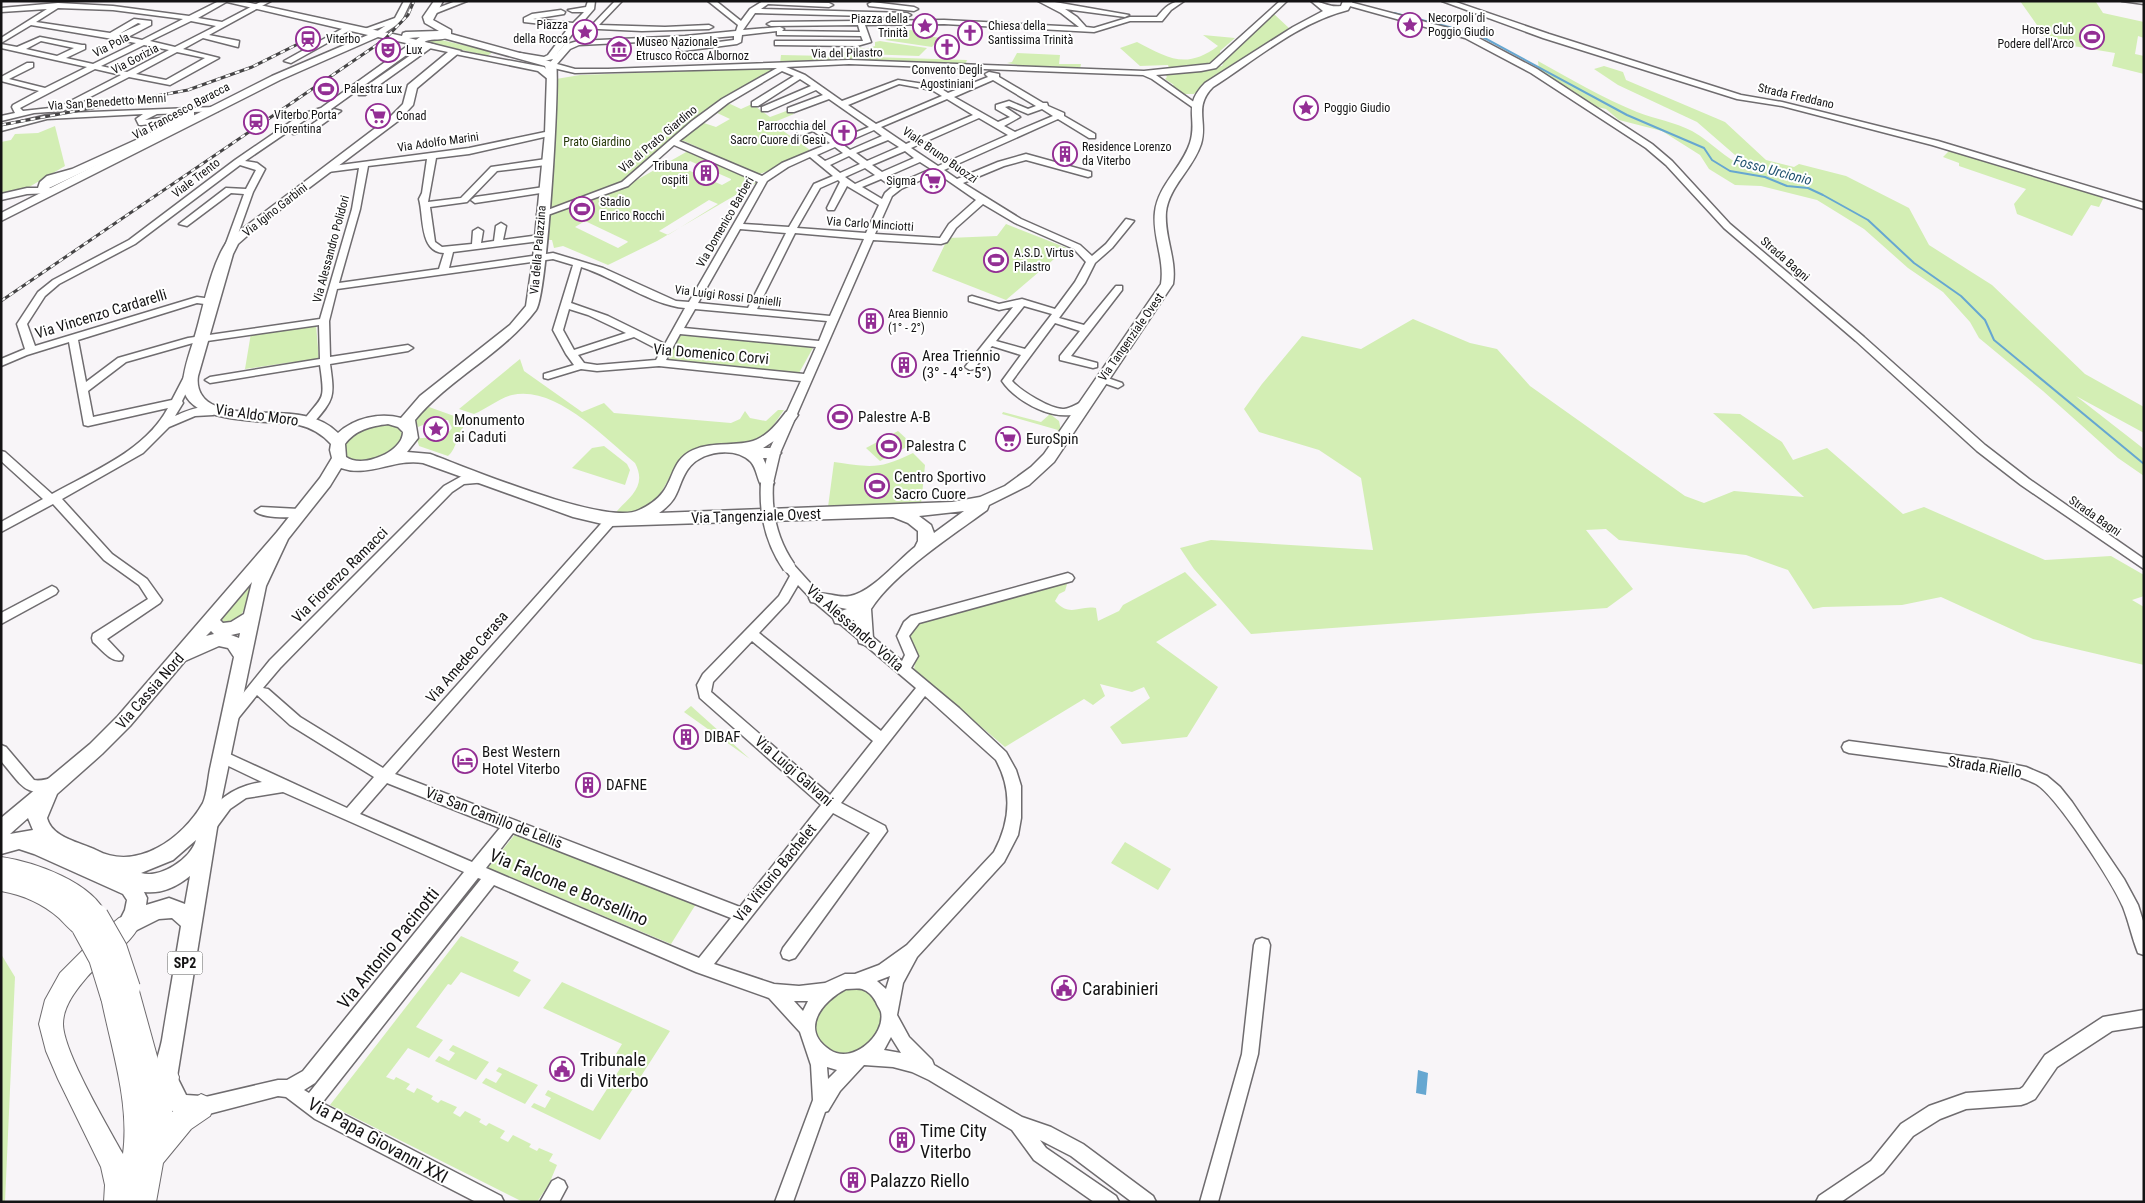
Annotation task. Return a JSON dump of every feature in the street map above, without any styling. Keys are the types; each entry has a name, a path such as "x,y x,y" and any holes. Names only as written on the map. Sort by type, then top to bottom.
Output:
{"highway":[{"name":"SP2","path":"2,872 90,921 101,958 120,992 152,1087 154,1148"},
{"path":"117,1202 118,1185 114,1164 57,1047 50,1025 65,986 80,967 127,926"},
{"name":"SP2","path":"120,992 137,1109 138,1136 129,1202"},
{"name":"SP2","path":"143,1202 166,1077"},
{"path":"154,1148 182,1120 201,1107"}],"main road":[{"path":"226,1 377,34 419,39 454,51"},
{"path":"419,39 434,1"},
{"path":"439,1 429,15 428,21 473,43"},
{"path":"1296,29 1310,17 1317,3 1343,6"},
{"path":"1194,107 1200,94 1209,85 1296,29 1343,6"},
{"path":"392,36 419,39 436,33 523,57 553,60"},
{"name":"Via Francesco Baracca","path":"1,218 287,72 377,34"},
{"name":"Via Igino Garbini","path":"190,377 230,246 266,215 394,119 408,105 412,87 454,51"},
{"name":"Via della Palazzina","path":"408,427 408,419 425,399 488,350 525,318 532,307 536,291 550,133 552,78 549,67 553,60"},
{"name":"Via Tangenziale Ovest","path":"425,458 578,513 610,520 894,512 964,507 990,500 1034,474 1049,458 1167,284 1170,269 1160,221 1162,205 1167,192 1195,145 1197,132 1194,107"},
{"name":"Via Aldo Moro","path":"190,377 194,395 202,404 213,411 307,422 327,429 338,442"},
{"path":"307,422 342,424 374,414 395,412 425,399"},
{"path":"748,449 776,434 791,415"},
{"path":"358,467 346,465 338,460 335,451 338,442 359,425 374,420 388,419 400,422 408,427 410,437 408,443 396,456 386,461"},
{"path":"408,443 412,449 425,458"},
{"path":"634,520 657,507 672,491 681,467 692,458 712,449 748,449 774,453"},
{"path":"748,449 764,468 767,483"},
{"path":"325,482 358,467 412,456 425,458"},
{"name":"Via Cassia Nord","path":"6,838 22,812 124,721 282,536 325,482 338,460"},
{"path":"672,491 674,501 680,507 703,518"},
{"path":"841,618 990,500"},
{"path":"894,512 913,519 924,527 926,540 920,554"},
{"name":"Via Cassia Nord","path":"205,840 258,586 282,536"},
{"path":"815,596 856,606"},
{"path":"223,603 214,624 220,630 234,628 252,618"},
{"path":"856,606 865,638"},
{"path":"164,675 195,649 215,640 232,641 239,645 244,660"},
{"path":"51,840 38,827 38,812 62,778"},
{"name":"Via Cassia Nord","path":"6,838 51,840 108,865 128,866 144,863 174,850 198,826 213,797"},
{"path":"6,838 37,846 130,888 137,898 135,912 127,926"},
{"path":"108,865 128,878 146,884 159,884 173,879 186,869 205,840"},
{"name":"SP2","path":"166,1077 205,840"},
{"path":"127,926 151,912 166,907 176,908 185,913 191,922"},
{"path":"166,1077 176,1101 181,1106 201,1107"}],"street":[{"name":"Via Pola","path":"20,114 16,109 18,105 226,1"},
{"name":"Via Gorizia","path":"1,119 65,107 268,1"},
{"path":"377,34 398,20 408,1"},
{"path":"429,15 464,1"},
{"path":"558,24 564,1"},
{"path":"595,25 618,1"},
{"path":"711,1 740,28"},
{"path":"910,1 916,6"},
{"path":"1041,1 1053,5 1125,15"},
{"path":"753,11 894,15 908,19 1094,30 1139,17 1160,19 1168,8 1181,1"},
{"name":"Via del Pilastro","path":"508,52 553,60 575,71 779,59 1144,73 1201,69 1213,66 1284,1"},
{"name":"Strada Freddano","path":"1445,1 1546,36 1732,94 1782,104 1935,143 2144,206"},
{"path":"2125,1 2144,2"},
{"path":"553,60 567,47 578,43 685,38 682,49 737,42 743,20 768,2 867,3 916,6"},
{"path":"799,23 813,3"},
{"path":"846,24 851,14 867,3"},
{"path":"1,41 58,5"},
{"path":"1,10 58,5 175,15 224,25"},
{"path":"572,10 591,5"},
{"path":"553,60 570,29 579,24 591,5"},
{"path":"1053,5 1080,22 1083,27 1082,29"},
{"path":"780,29 799,23 861,24 882,27 908,19 916,6"},
{"name":"Strada Bagni","path":"1343,6 1456,31 1481,42 1534,70 1648,146 1669,163 1727,226 1860,339 1981,448 2025,482 2144,565"},
{"path":"561,11 532,16 527,20 558,24 671,30 740,28 864,34"},
{"path":"891,24 894,15"},
{"path":"363,31 378,24 398,20"},
{"path":"112,35 137,21 148,23 122,37"},
{"path":"1,46 96,65 167,82 216,58 112,35 29,23"},
{"path":"779,59 867,42 861,24"},
{"path":"288,62 350,28"},
{"path":"779,59 780,29"},
{"path":"668,39 674,33 671,30"},
{"path":"203,36 236,43 235,45"},
{"path":"565,37 578,43"},
{"path":"18,50 40,38 82,47 60,58"},
{"path":"293,132 310,129 419,39"},
{"name":"Viale Trento","path":"31,350 22,324 40,294 56,282 132,242 238,162 305,116 324,110 419,39"},
{"path":"37,54 59,42"},
{"path":"454,51 513,63 523,57"},
{"path":"454,51 541,69 552,78"},
{"path":"779,59 968,72 996,76 1092,136"},
{"name":"Viale Bruno Buozzi","path":"779,59 800,76 982,200 1010,217 1077,247 1088,256 1091,262"},
{"name":"Via di Prato Giardino","path":"542,214 626,184 674,142 779,59"},
{"path":"2,79 30,65"},
{"name":"Via del Pilastro","path":"1144,73 1155,77 1194,107"},
{"path":"755,104 800,76"},
{"name":"Via Domenico Barberi","path":"659,363 690,306 739,226 764,179 785,165 996,76"},
{"path":"2,79 47,91"},
{"path":"842,104 898,82 934,88 1015,136"},
{"path":"765,109 816,87"},
{"path":"1178,94 1193,97 1200,94"},
{"path":"791,110 829,96"},
{"path":"980,129 1016,117 999,107 1010,102 1028,112 1044,105"},
{"path":"195,112 152,114 140,119 142,124 146,124 213,109"},
{"name":"Via San Benedetto Menni","path":"1,129 60,116 213,109"},
{"path":"1009,120 1016,124 1040,114 1034,109"},
{"path":"74,172 141,141 195,112"},
{"path":"750,312 791,231 817,186 841,178 866,164 980,115"},
{"path":"815,596 794,584 776,546 770,529 766,506 767,483 774,453 883,204 888,195 898,187 1061,115"},
{"path":"801,133 814,128 898,187"},
{"name":"Via Adolfo Marini","path":"328,169 500,146 550,133"},
{"path":"824,164 889,136"},
{"path":"674,142 757,179 764,179"},
{"path":"811,154 841,178 883,204"},
{"path":"432,156 424,202 431,242 440,250 540,238"},
{"path":"956,182 1001,164 1026,157 1088,174"},
{"path":"855,187 880,174 920,158"},
{"path":"230,246 249,192 261,169 254,165 238,162"},
{"path":"424,202 464,200 494,169 546,162"},
{"name":"Via Alessandro Polidori","path":"307,422 325,403 328,391 324,321 356,209 364,165"},
{"path":"830,208 841,178"},
{"path":"184,224 229,190 249,192"},
{"path":"475,200 544,190"},
{"path":"1,197 27,192 55,191"},
{"name":"Via Carlo Minciotti","path":"739,226 938,242 944,240 952,226 982,200"},
{"path":"240,217 251,222 266,215"},
{"path":"1069,430 1057,412 1014,390 1008,384 1008,378 1080,284 1091,262 1109,246 1129,221"},
{"path":"498,244 501,226"},
{"path":"476,247 478,231"},
{"path":"443,272 446,257 450,250"},
{"name":"Via Luigi Rossi Danielli","path":"333,288 553,256 578,263 674,304 833,319"},
{"path":"578,263 558,330 571,354 581,366"},
{"path":"1094,365 1064,358 1119,288"},
{"name":"Via Vincenzo Cardarelli","path":"1,363 31,350 73,339 197,300 213,297"},
{"path":"972,299 998,307 1022,302 1085,329"},
{"path":"970,367 1022,302"},
{"path":"566,305 580,307 666,349"},
{"path":"83,389 122,360 201,338 324,321"},
{"path":"677,331 822,344"},
{"path":"571,354 633,334"},
{"path":"73,339 88,422 156,406 178,403"},
{"path":"990,342 1027,353"},
{"path":"210,380 325,363 408,348"},
{"name":"Via Domenico Corvi","path":"548,376 581,366 597,368 659,363 808,378"},
{"name":"Via Igino Garbini","path":"1,528 133,455 165,424 178,403 190,377"},
{"path":"1102,379 1118,385"},
{"path":"1057,412 1072,410 1086,404"},
{"name":"Via Igino Garbini","path":"165,424 193,412 213,411"},
{"path":"2,456 54,499 108,557 143,582 156,600 98,638 117,656"},
{"name":"Via Fiorenzo Ramacci","path":"231,717 275,664 448,489 462,480 486,479"},
{"path":"261,511 299,513"},
{"name":"Via Amedeo Cerasa","path":"349,816 610,520"},
{"path":"903,669 912,656 903,636 904,632 915,620 1068,578"},
{"name":"Via Luigi Galvani","path":"789,953 880,831 831,805 705,694 704,686 708,678 752,634 794,584"},
{"path":"1,619 52,591"},
{"name":"Via Alessandro Volta","path":"815,596 924,687 1000,756 1009,770 1016,800 1011,834 999,857 913,950 884,971 856,981"},
{"path":"752,634 883,741"},
{"name":"Via Vittorio Bachelet","path":"702,967 741,915 883,741 924,687"},
{"name":"Via San Camillo de Lellis","path":"263,693 295,721 384,776 741,915"},
{"name":"Strada Riello","path":"1849,746 1992,766 2026,773 2042,780 2067,806 2119,884 2130,905 2144,948"},
{"path":"1,751 27,783 39,787 62,778"},
{"name":"Via Falcone e Borsellino","path":"223,757 349,816 702,967 774,992 799,994 826,991"},
{"path":"22,812 28,796 27,783"},
{"path":"205,840 218,811 233,798 257,788 284,786"},
{"name":"Via Antonio Pacinotti","path":"288,1090 309,1077 511,824"},
{"path":"311,1104 492,876"},
{"path":"444,910 460,917"},
{"path":"1209,1202 1250,1054 1262,945"},
{"name":"Via Alessandro Volta","path":"889,1016 896,980 913,950"},
{"path":"784,1202 822,1100 814,1048 808,1029 812,1008 826,991 835,985 856,981 874,987 887,1002 889,1016 886,1033 880,1043 861,1058 834,1085 818,1112"},
{"name":"Via Falcone e Borsellino","path":"774,992 808,1029"},
{"path":"889,1016 909,1052 935,1074"},
{"path":"358,1018 374,1026"},
{"path":"1825,1202 1878,1167 1907,1130 1935,1112 1966,1101 2021,1097 2029,1093 2051,1061 2109,1023 2144,1018"},
{"path":"814,1048 822,1055 838,1062 861,1058 893,1059 914,1064 935,1074 1018,1124 1045,1133 1077,1150 1147,1202"},
{"path":"201,1107 278,1088 288,1090"},
{"name":"Via Papa Giovanni XXI","path":"288,1090 311,1104 321,1113 495,1202"},
{"path":"1018,1124 1040,1154 1110,1202"}],"green space":[{"name":"Horse Club Podere dell'Arco","path":"2020,1 2096,2 2103,13 2144,22 2144,38 2138,36 2135,54 2144,56 2144,74 2112,66 2115,53 2049,42"},
{"path":"1274,14 1290,29 1204,84 1194,94 1182,94 1170,86 1174,85 1165,79 1167,77 1164,72 1222,66 1226,57"},
{"path":"910,30 924,32 923,35 940,38 932,47 885,40"},
{"path":"1203,35 1235,38 1220,51 1220,56 1212,64 1155,71 1155,69 1169,68 1168,65 1140,66 1120,48 1137,42 1168,57 1186,60 1196,58 1218,46"},
{"path":"433,38 493,52 487,56 425,41"},
{"path":"880,41 927,48 919,56 865,54 859,47 865,49 875,46 875,42"},
{"path":"845,52 873,57 967,60 965,65 856,61 780,64 781,55 829,56"},
{"path":"1017,53 1060,55 1059,64 1081,64 1080,69 1017,67 1018,65 1007,63 1012,62"},
{"path":"1538,61 1624,107 1692,131 1742,165 1750,168 1697,122 1618,85 1594,69 1604,66 1623,72 1626,80 1725,122 1766,160 1794,167 1799,164 1846,176 1909,208 1929,245 1992,285 2085,374 2144,407 2144,433 2076,396 2144,449 2144,476 2118,458 2043,391 1979,338 1970,322 1943,292 1908,268 1864,229 1817,200 1761,186 1735,185 1709,169 1700,155 1662,131 1619,120 1606,109 1593,106 1539,71"},
{"name":"Prato Giardino","path":"773,68 774,72 740,89 694,120 623,182 568,204 548,208 556,79 580,75"},
{"path":"726,102 741,109 752,104 770,117 789,110 794,114 772,123 810,150 775,168 757,174 684,141 678,141 701,122 716,127 730,119 713,111"},
{"path":"55,126 65,166 24,190 1,197 1,142 11,140 15,134 38,133"},
{"path":"1951,149 2104,197 2099,207 2091,205 2072,236 2017,214 2014,204 2026,189 1959,166 1959,163 1943,157"},
{"path":"688,151 758,182 680,228 718,204 709,200 659,231 668,235 608,265 563,246 554,248 552,240 547,240 549,214 635,181","holes":["690,161 731,179 731,180 722,185 681,167","585,221 628,242 618,248 575,227"]},
{"name":"A.S.D. Virtus Pilastro","path":"1006,224 1067,248 1006,300 932,271 948,238 997,236"},
{"path":"1413,319 1470,343 1497,349 1530,386 1685,496 1704,503 1734,491 1804,497 1713,413 1740,414 1782,442 1793,460 1827,448 1903,514 1924,507 2045,560 2111,556 2144,575 2144,596 2132,600 2144,607 2144,665 2033,639 1941,597 1902,605 1823,607 1813,609 1788,570 1746,555 1619,540 1606,529 1586,530 1633,589 1607,608 1251,634 1194,569 1180,548 1211,540 1373,550 1361,478 1319,450 1259,432 1244,409 1302,336 1361,349"},
{"path":"316,325 319,359 293,365 293,362 245,369 251,333"},
{"path":"686,334 813,345 813,348 799,373 671,360 668,357 680,336"},
{"path":"520,359 524,371 582,412 604,403 614,413 731,423 740,419 745,411 750,418 766,421 778,410 784,410 768,433 755,439 753,442 683,458 652,504 631,512 616,512 636,490 639,478 635,463 594,427 562,405 528,394 512,395 474,414 459,409"},
{"path":"429,407 468,421 448,456 419,446 417,439 440,437 448,433 452,428 448,420 435,420 418,427 415,418"},
{"path":"1003,412 1041,422 1050,414 1059,421 1061,431 1054,443 1051,442 1058,430 1002,414"},
{"path":"381,423 399,427 402,436 400,443 394,450 386,455 365,460 354,460 346,457 343,444 358,430"},
{"name":"Palestra C","path":"898,431 912,444 880,461 866,448"},
{"path":"604,446 627,464 630,470 625,485 572,468 592,448"},
{"name":"Centro Sportivo Sacro Cuore","path":"913,453 925,465 921,505 828,507 834,462 866,466 883,465"},
{"path":"1185,572 1217,605 1156,642 1218,687 1187,737 1122,744 1110,727 1150,698 1144,687 1132,692 1100,684 1105,696 1093,705 1084,699 1005,747 914,670 916,656 907,635 914,624 1068,581 1065,591 1059,594 1055,601 1070,610 1096,608 1098,621 1119,611 1123,605"},
{"path":"251,584 248,597 241,615 237,619 224,623 222,619 225,612"},
{"path":"691,706 750,759 684,712"},
{"path":"516,833 696,904 671,944 488,868"},
{"path":"1125,842 1171,869 1158,890 1111,863"},
{"path":"461,936 519,962 513,971 531,980 519,997 461,972 451,985 448,984 416,1027 443,1040 429,1058 408,1048 386,1077 394,1080 396,1077 410,1084 406,1089 414,1093 417,1088 433,1096 431,1099 438,1103 441,1100 457,1107 453,1113 460,1117 465,1111 481,1119 479,1122 486,1126 489,1123 505,1131 500,1138 508,1142 513,1135 531,1144 529,1147 537,1151 539,1148 553,1154 549,1161 557,1165 549,1184 537,1202 523,1202 330,1105"},
{"path":"1,954 15,977 5,1202 1,1202"},
{"path":"562,982 670,1031 600,1140 531,1107 534,1103 545,1108 551,1098 545,1095 548,1090 593,1111 623,1064 613,1059 622,1044 543,1008"},
{"path":"850,987 865,990 871,994 881,1012 880,1024 876,1035 868,1045 846,1054 834,1052 823,1045 817,1036 815,1027 816,1018 826,1002 841,990"},
{"path":"453,1045 489,1062 476,1080 435,1061 439,1056 449,1061 455,1053 449,1050"},
{"path":"499,1067 538,1085 525,1104 482,1083 486,1078 496,1083 502,1074 496,1071"}],"water":[{"path":"1418,1070 1428,1073 1426,1095 1416,1093"}],"waterway":[{"name":"Fosso Urcionio","path":"1394,13 1477,34 1627,115 1704,148 1712,160 1730,171 1765,177 1787,186 1808,188 1868,220 1914,263 1961,296 1985,320 1994,340 2144,464"}],"railway":[{"path":"1,301 384,40 408,15 414,1"},
{"path":"1,125 188,90 252,67 308,39"}],"place":[{"name":"Necorpoli di Poggio Giudio","path":"1410,25"},
{"name":"Piazza della Trinità","path":"925,26"},
{"name":"Piazza della Rocca","path":"585,32"},
{"name":"Chiesa della Santissima Trinità","path":"970,33"},
{"name":"Horse Club Podere dell'Arco","path":"2092,37"},
{"name":"Viterbo","path":"308,39"},
{"name":"Convento Degli Agostiniani","path":"947,47"},
{"name":"Museo Nazionale Etrusco Rocca Albornoz","path":"619,49"},
{"name":"Lux","path":"388,50"},
{"name":"Palestra Lux","path":"326,89"},
{"name":"Poggio Giudio","path":"1306,108"},
{"name":"Conad","path":"378,116"},
{"name":"Viterbo Porta Fiorentina","path":"256,122"},
{"name":"Parrocchia del Sacro Cuore di Gesù","path":"844,133"},
{"name":"Residence Lorenzo da Viterbo","path":"1065,154"},
{"name":"Tribuna ospiti","path":"706,173"},
{"name":"Sigma","path":"933,181"},
{"name":"Stadio Enrico Rocchi","path":"582,209"},
{"name":"A.S.D. Virtus Pilastro","path":"996,260"},
{"name":"Area Biennio (1° - 2°)","path":"871,321"},
{"name":"Area Triennio (3° - 4° - 5°)","path":"904,365"},
{"name":"Palestre A-B","path":"840,417"},
{"name":"Monumento ai Caduti","path":"436,429"},
{"name":"EuroSpin","path":"1008,439"},
{"name":"Palestra C","path":"889,446"},
{"name":"Centro Sportivo Sacro Cuore","path":"877,486"},
{"name":"DIBAF","path":"686,737"},
{"name":"Best Western Hotel Viterbo","path":"465,761"},
{"name":"DAFNE","path":"588,785"},
{"name":"Carabinieri","path":"1064,988"},
{"name":"Tribunale di Viterbo","path":"562,1069"},
{"name":"Time City Viterbo","path":"902,1140"},
{"name":"Palazzo Riello","path":"853,1180"}]}
